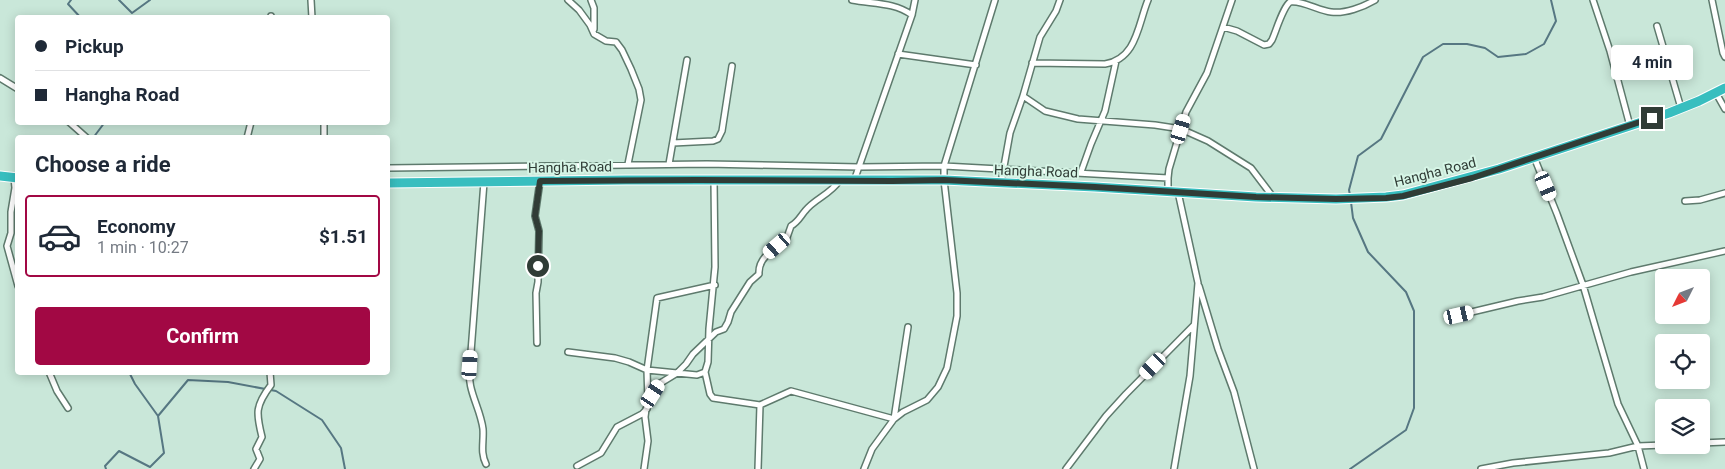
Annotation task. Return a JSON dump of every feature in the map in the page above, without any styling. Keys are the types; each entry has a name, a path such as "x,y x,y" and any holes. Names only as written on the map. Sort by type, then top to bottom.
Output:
{"highway":[{"name":"Hangha Road","path":"390,183 944,180 1273,197 1361,199 1403,196 1472,178 1681,108 1725,88"},
{"path":"0,176 15,178"}],"street":[{"path":"311,0 312,15"},
{"path":"568,0 579,10 594,32 606,41 616,42 622,50 639,89 641,100 628,164"},
{"path":"591,0 594,8 594,32"},
{"path":"852,0 892,6 906,10 912,15"},
{"path":"854,181 912,15 915,0"},
{"path":"864,469 872,449 894,419 903,412 927,400 938,387 947,368 957,316 957,293 944,166 995,0"},
{"path":"1001,183 1010,133 1040,37 1056,11 1060,0"},
{"path":"1032,63 1105,64 1116,61 1136,41 1148,0"},
{"path":"1168,191 1168,178 1186,112 1207,73 1232,0"},
{"path":"1224,27 1264,45 1269,44 1272,40 1286,6 1292,1 1297,0 1330,12 1340,12 1360,7 1375,0"},
{"path":"1593,0 1610,51 1630,126"},
{"path":"1712,0 1725,57"},
{"path":"1657,26 1681,108"},
{"path":"898,54 976,65"},
{"path":"669,164 687,60"},
{"path":"1081,172 1090,144 1105,111 1116,61"},
{"path":"673,142 713,141 718,139 722,131 732,66"},
{"path":"0,78 15,87"},
{"path":"1716,93 1725,109"},
{"path":"1023,96 1045,111 1078,119 1181,129 1208,141 1251,168 1273,197"},
{"path":"73,125 85,135"},
{"path":"1534,157 1583,285 1618,404 1638,446 1644,469"},
{"path":"390,168 628,164 859,167 944,166 1168,178"},
{"path":"714,180 716,249 708,362 705,372 710,394 713,398 760,405 791,391 894,419"},
{"path":"536,343 539,231 535,216 540,181"},
{"path":"648,401 659,384 677,373 693,354 716,332 724,329 731,312 750,282 759,274 763,258 777,246 785,243 791,226 797,222 812,203 836,186 839,181"},
{"path":"484,182 468,378 483,430 482,456 486,464"},
{"path":"15,183 11,233 7,246 15,275"},
{"path":"1178,191 1198,284 1218,349 1234,392 1254,469"},
{"path":"1685,201 1700,200 1725,193"},
{"path":"1459,315 1543,297 1583,285 1725,251"},
{"path":"1174,469 1190,376 1198,284"},
{"path":"644,469 648,441 645,417 648,401 647,370 657,298 714,285"},
{"path":"1066,469 1106,416 1194,325"},
{"path":"894,419 908,327"},
{"path":"568,352 615,358 647,370 697,375 705,372"},
{"path":"50,375 57,392 68,408"},
{"path":"254,469 260,459 256,449 262,437 257,414 264,395 271,385 270,375"},
{"path":"758,469 760,405"},
{"path":"577,466 601,453 617,428 642,414 646,409"},
{"path":"1710,443 1725,442"},
{"path":"1481,469 1513,463 1609,453 1638,446 1655,445"}],"waterway":[{"path":"71,0 68,4 78,15"},
{"path":"119,0 132,13 150,0"},
{"path":"1350,195 1349,190 1358,156 1381,139 1423,57 1443,44 1467,44 1485,48 1498,57 1526,54 1544,44 1556,21 1551,0"},
{"path":"95,135 103,125"},
{"path":"1350,469 1406,430 1414,408 1414,311 1406,292 1368,252 1353,218 1351,202"},
{"path":"106,469 105,466 119,451 150,467 164,453 158,416 130,375"},
{"path":"158,416 188,380 228,382 276,391 322,420 341,448 345,469"}],"route":[{"path":"538,266 539,231 535,216 540,181 944,180 1256,197 1386,198 1403,196 1472,178 1652,118"}]}
